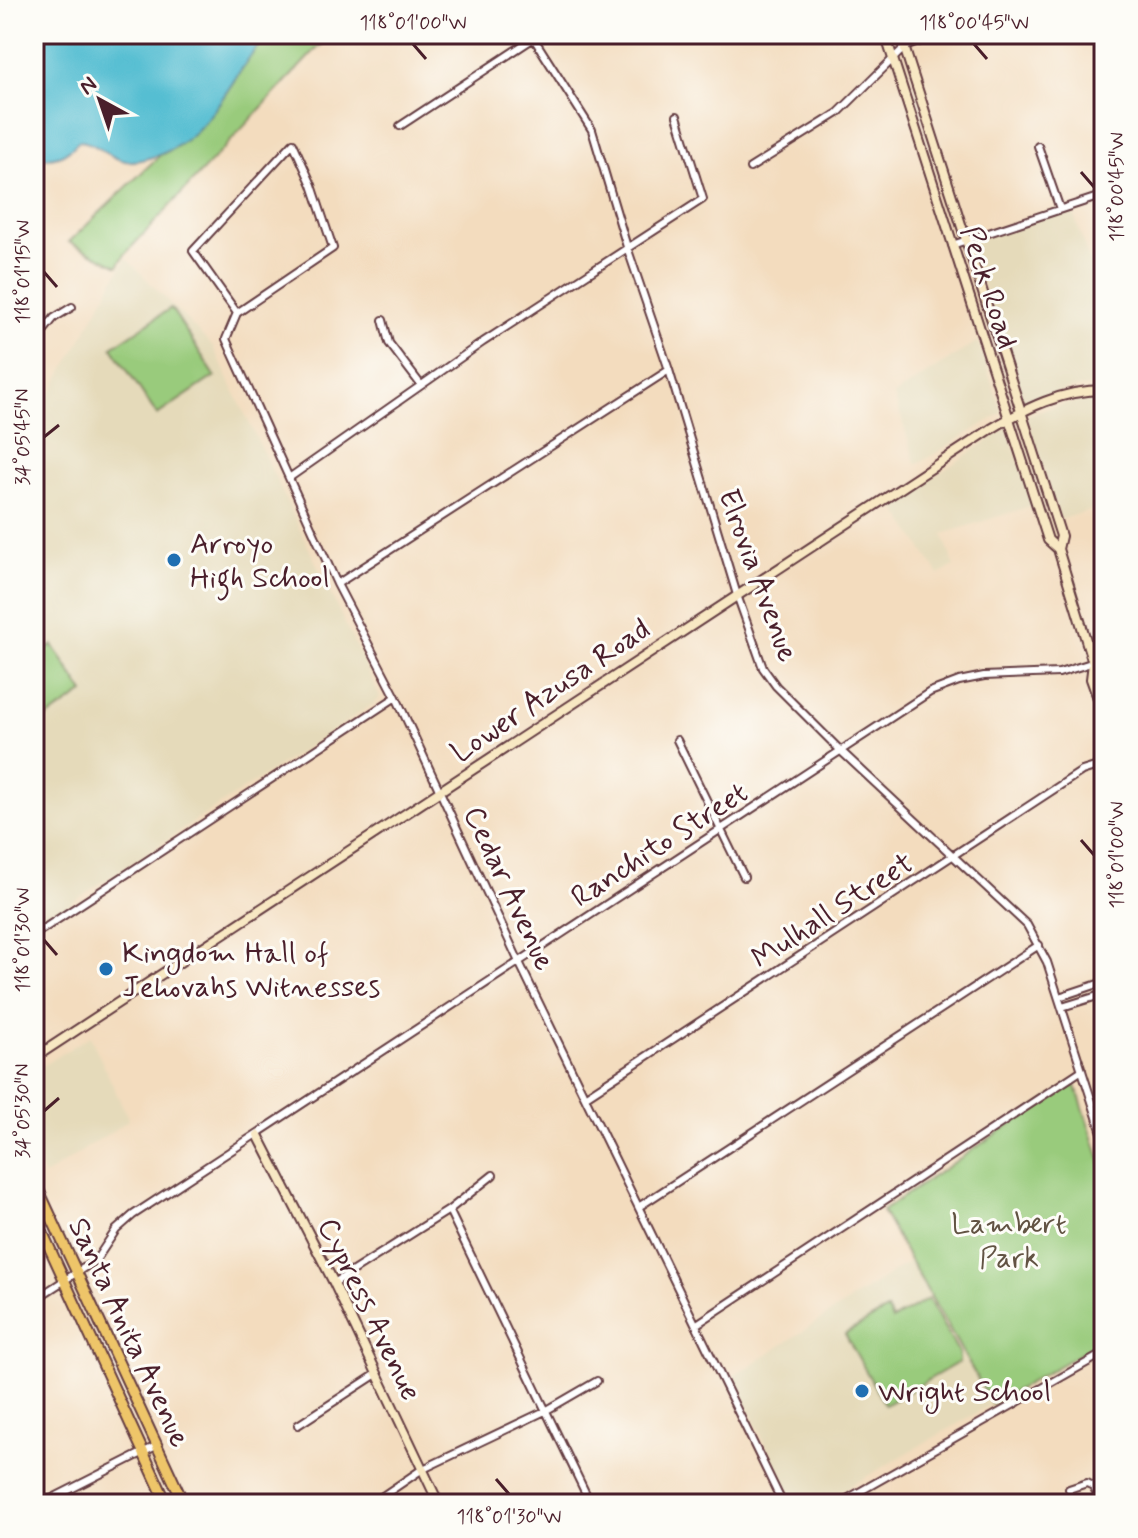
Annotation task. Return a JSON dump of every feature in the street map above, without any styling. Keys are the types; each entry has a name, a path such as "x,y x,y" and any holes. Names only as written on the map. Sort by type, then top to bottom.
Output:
{"main road":[{"name":"Peck Road","path":"885,34 1007,419 1048,540 1058,549"},
{"name":"Peck Road","path":"900,34 1061,536 1058,549 1093,663 1104,677"},
{"name":"Lower Azusa Road","path":"34,1058 1007,419 1057,397 1104,390"},
{"name":"Peck Road","path":"1093,663 1091,679 1104,715"},
{"name":"Cypress Avenue","path":"258,1135 334,1283 375,1375 439,1504"},
{"name":"Santa Anita Avenue","path":"34,1180 184,1504"},
{"name":"Santa Anita Avenue","path":"34,1214 167,1504"}],"street":[{"path":"750,168 838,113 905,47 939,34"},
{"path":"400,126 535,35"},
{"name":"Elrovia Avenue","path":"535,35 592,130 737,595 763,668 776,686 841,751 1019,917 1039,945 1059,997 1104,1139"},
{"path":"289,478 421,385 703,199 677,116"},
{"path":"293,143 312,185 333,248 237,313 193,251 293,143"},
{"path":"1038,146 1060,209"},
{"path":"952,245 1104,195"},
{"path":"34,343 54,318 72,307"},
{"name":"Cedar Avenue","path":"237,313 226,339 337,584 396,697 519,962 783,1504"},
{"path":"383,320 389,343 421,385"},
{"path":"337,584 669,370"},
{"name":"Ranchito Street","path":"34,1300 96,1260 116,1230 133,1215 930,692 984,676 1059,673 1104,659"},
{"path":"34,935 396,697"},
{"path":"677,740 744,877"},
{"name":"Mulhall Street","path":"586,1096 1082,771 1104,764"},
{"path":"640,1206 1039,945"},
{"path":"1059,997 1104,982"},
{"path":"1062,1007 1104,994"},
{"path":"697,1324 1082,1070"},
{"path":"334,1283 449,1210 493,1175"},
{"path":"449,1210 547,1410 586,1494 587,1504"},
{"path":"838,1504 1104,1353"},
{"path":"298,1425 375,1375"},
{"path":"371,1504 421,1470 547,1410 597,1381"},
{"path":"41,1504 156,1446"},
{"path":"1069,1489 1087,1483 1093,1486 1102,1504"}],"shaded area":[{"path":"1072,209 1104,305 1104,386 1075,388 1022,402 969,242"},
{"name":"Arroyo High School","path":"126,258 213,347 380,697 34,927 34,424"},
{"path":"978,341 1002,413 916,465 894,395"},
{"path":"1104,399 1104,506 1059,520 1026,415 1064,404"},
{"path":"1007,428 1034,505 943,534 954,566 939,575 893,504"},
{"path":"90,1036 129,1120 44,1176 34,1154 34,1071"},
{"name":"Wright School","path":"910,1261 992,1404 819,1504 794,1504 733,1377"}],"green space":[{"path":"268,34 338,34 318,47 125,254 118,266 69,242 160,155 179,145 208,118"},
{"path":"171,308 215,376 157,415 112,347"},
{"path":"53,645 84,693 34,726 34,657"},
{"name":"Lambert Park","path":"1070,1084 1076,1086 1104,1171 1104,1340 992,1404 882,1211"},
{"path":"928,1299 959,1353 959,1362 885,1405 845,1334 887,1310 892,1320"}],"water":[{"path":"34,34 268,34 217,106 189,138 171,150 146,159 128,161 79,141 59,156 34,157"}],"place":[{"name":"Arroyo High School","path":"174,560"},
{"name":"Kingdom Hall of Jehovahs Witnesses","path":"106,969"},
{"name":"Wright School","path":"862,1391"}]}
